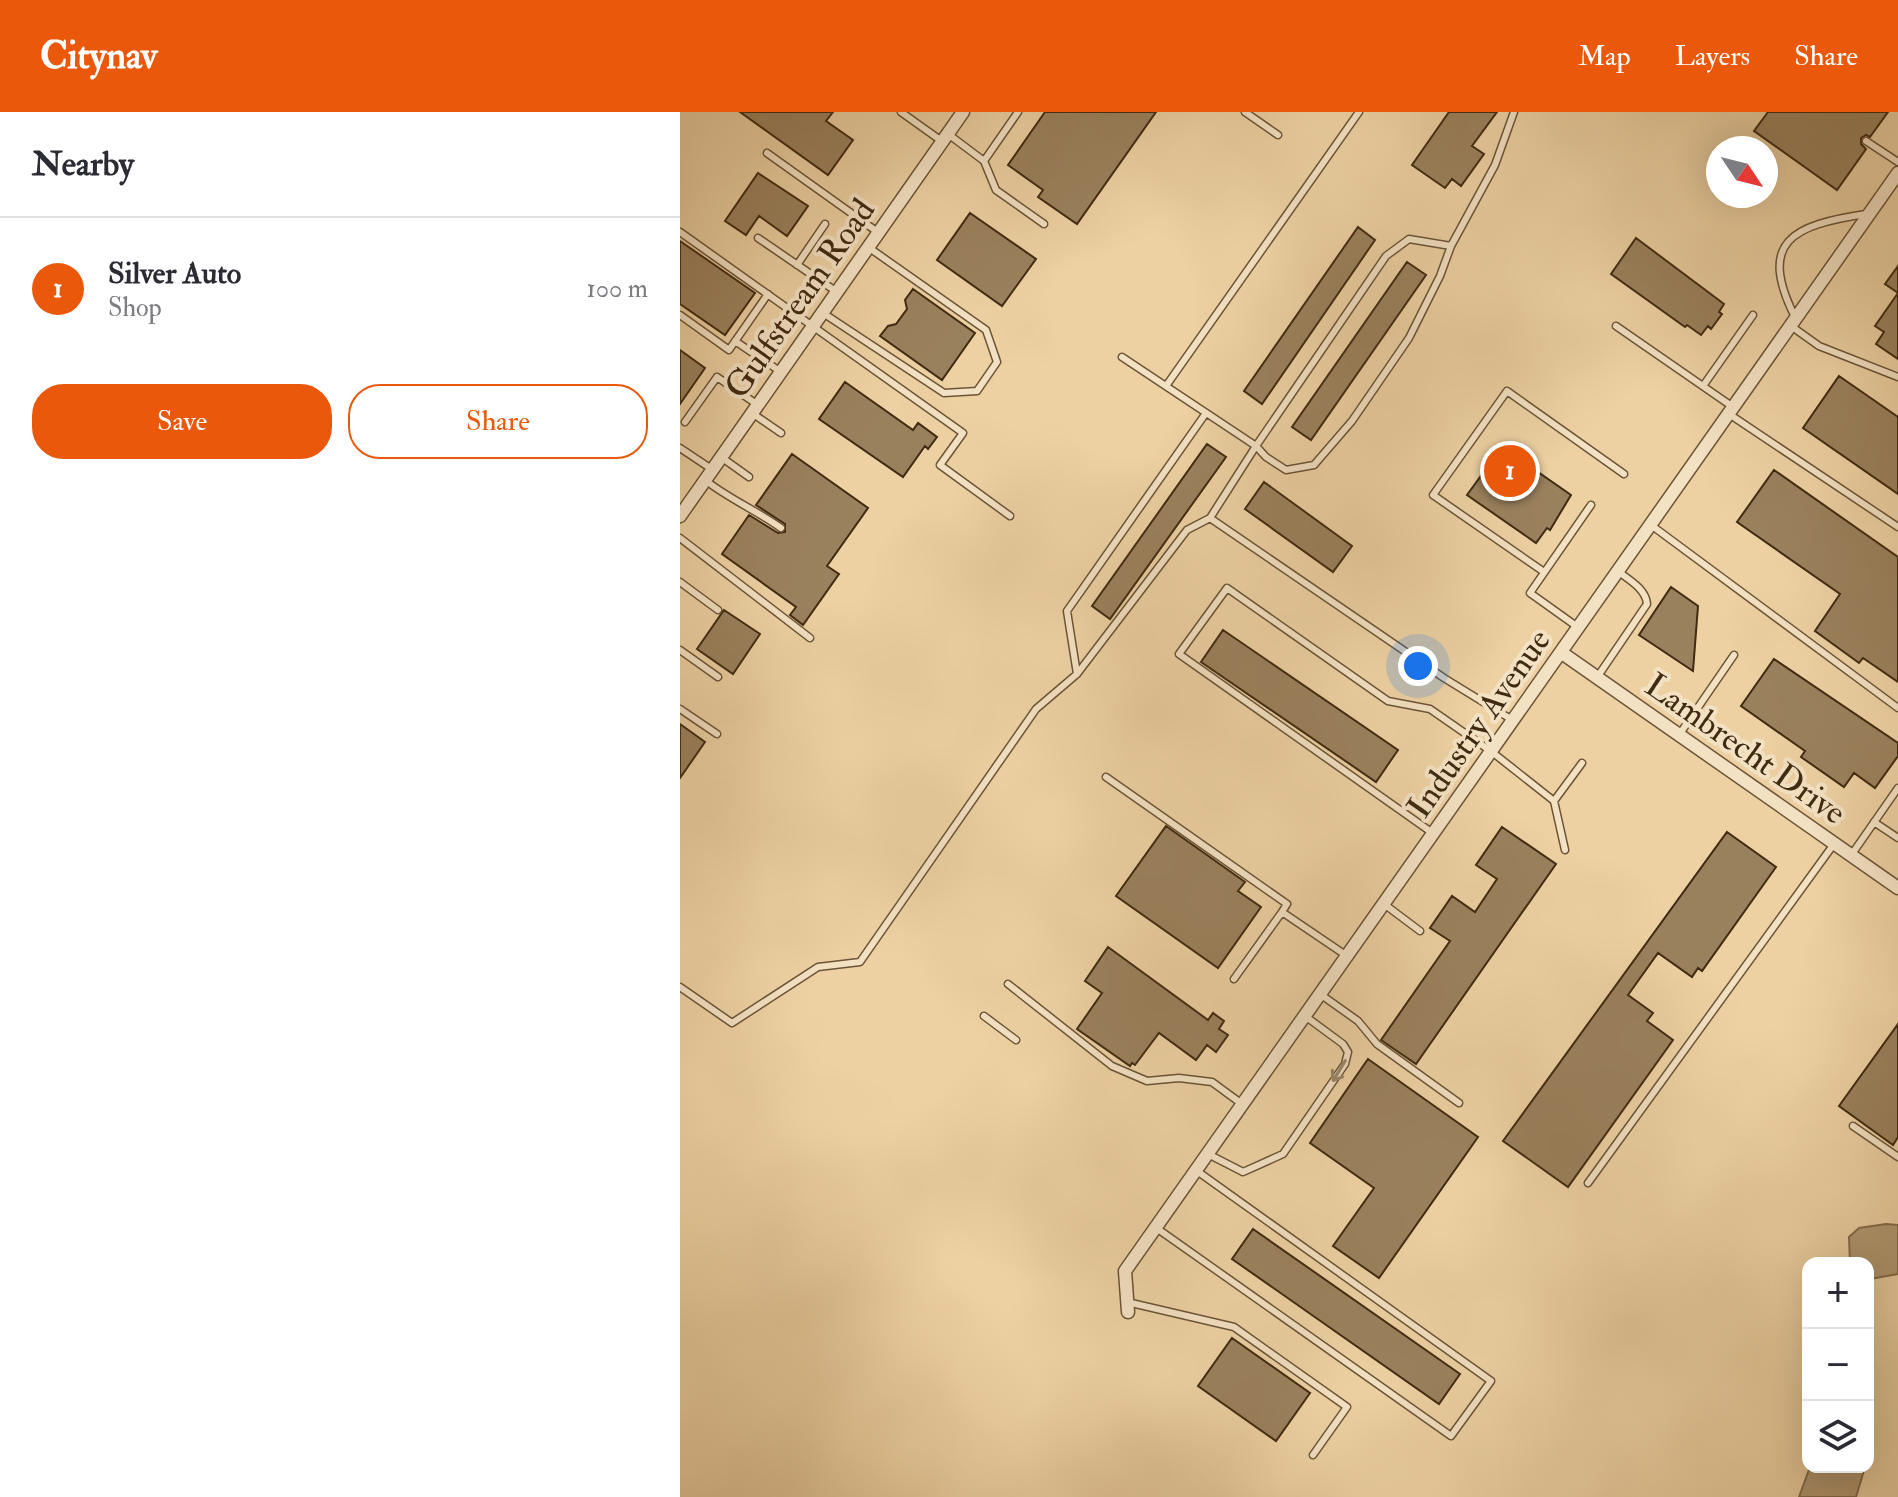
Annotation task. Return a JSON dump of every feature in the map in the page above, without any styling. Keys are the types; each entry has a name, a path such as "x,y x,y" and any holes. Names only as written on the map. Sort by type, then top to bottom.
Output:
{"street":[{"name":"Gulfstream Road","path":"680,516 963,112"},
{"name":"Industry Avenue","path":"1127,1307 1125,1271 1898,173"},
{"name":"Lambrecht Drive","path":"1562,653 1898,888"}],"lane":[{"path":"901,112 984,161 996,190 1044,224"},
{"path":"984,161 1018,112"},
{"path":"1245,112 1278,135"},
{"path":"1166,386 1359,112"},
{"path":"1122,357 1256,446 1286,470 1314,465 1352,421 1409,338 1440,276 1451,246 1490,175 1514,112"},
{"path":"1866,141 1898,162"},
{"path":"767,153 879,233"},
{"path":"1870,213 1837,218 1796,235 1785,245 1779,259 1778,275 1793,322 1819,346 1898,377"},
{"path":"797,265 825,224"},
{"path":"680,232 963,433 940,465 1010,516"},
{"path":"758,238 837,292"},
{"path":"680,987 732,1023 818,967 860,962 1036,709 1077,674 1187,530 1210,518 1386,256 1409,239 1451,246"},
{"path":"823,313 944,393 977,391 997,362 986,330 868,247"},
{"path":"680,315 729,350 768,294"},
{"path":"1703,386 1753,315"},
{"path":"1616,326 1898,527"},
{"path":"735,341 781,372"},
{"path":"685,422 717,377 781,433"},
{"path":"1544,572 1433,495 1507,391 1624,474"},
{"path":"1077,674 1067,611 1206,413"},
{"path":"680,448 728,498 748,505 781,528"},
{"path":"721,457 749,477"},
{"path":"1579,628 1530,593 1591,505"},
{"path":"1210,518 1444,678 1514,721"},
{"path":"1651,525 1898,708"},
{"path":"680,538 810,638"},
{"path":"1597,678 1647,604 1647,597 1619,572"},
{"path":"680,582 718,610"},
{"path":"1434,834 1179,654 1227,588 1388,701 1430,709 1492,752 1554,801 1565,850"},
{"path":"680,650 718,677"},
{"path":"1679,735 1734,655"},
{"path":"680,709 717,734"},
{"path":"1554,801 1582,763"},
{"path":"1106,777 1287,904 1234,979"},
{"path":"1850,855 1898,788"},
{"path":"1874,822 1898,838"},
{"path":"1588,1183 1834,844"},
{"path":"1384,904 1420,931"},
{"path":"1282,912 1347,956"},
{"path":"1008,984 1112,1066 1147,1081 1179,1078 1212,1082 1242,1104"},
{"path":"1320,994 1358,1021 1377,1044 1459,1103"},
{"path":"984,1016 1016,1040"},
{"path":"1208,1154 1243,1172 1283,1154 1345,1064 1348,1052 1343,1044 1305,1016"},
{"path":"1853,1126 1898,1157"},
{"path":"1155,1227 1451,1436 1491,1381 1196,1170"},
{"path":"1127,1307 1234,1327 1347,1407 1313,1455"}],"shaded area":[{"path":"1898,1225 1898,1274 1874,1278 1874,1257 1850,1257 1849,1237 1859,1228"},
{"path":"1808,1473 1863,1473 1856,1497 1799,1497"}],"building":[{"path":"740,112 833,112 826,121 853,140 828,175"},
{"path":"1045,112 1156,112 1077,224 1038,197 1043,190 1008,165"},
{"path":"1449,112 1497,112 1472,146 1484,154 1461,186 1452,179 1445,188 1412,165"},
{"path":"1768,112 1888,112 1870,137 1866,135 1861,138 1861,144 1866,149 1837,190 1778,148 1778,136 1761,136 1754,131"},
{"path":"758,173 808,206 787,236 759,216 746,235 725,221"},
{"path":"970,213 1036,259 1002,306 937,260"},
{"path":"1358,227 1375,240 1262,404 1244,391"},
{"path":"1636,238 1724,304 1719,312 1722,314 1711,329 1708,326 1701,335 1687,325 1685,327 1611,274"},
{"path":"680,241 755,293 725,335 680,304"},
{"path":"1407,262 1426,275 1311,440 1292,427"},
{"path":"1898,266 1898,293 1885,284"},
{"path":"913,289 975,333 942,380 880,336 888,326 896,324 907,309 905,300"},
{"path":"1898,293 1898,359 1876,344 1884,332 1875,326"},
{"path":"680,350 705,368 680,404"},
{"path":"1839,376 1898,417 1898,494 1803,428"},
{"path":"845,382 913,430 918,423 937,437 928,449 925,446 903,477 819,419"},
{"path":"1207,444 1226,457 1110,619 1092,606"},
{"path":"1502,447 1571,495 1550,530 1547,528 1536,543 1467,495"},
{"path":"792,454 868,508 827,566 839,574 803,625 790,615 796,607 722,554 749,515 778,533 785,532 785,524 756,505"},
{"path":"1774,470 1898,557 1898,682 1863,658 1859,663 1815,631 1840,594 1737,522"},
{"path":"1264,482 1352,546 1333,572 1245,509"},
{"path":"1671,587 1698,606 1693,671 1639,635"},
{"path":"724,610 760,634 733,674 697,649"},
{"path":"1223,630 1398,750 1376,782 1201,662"},
{"path":"1774,659 1898,743 1898,756 1875,788 1854,773 1844,787 1801,757 1805,751 1741,706"},
{"path":"680,724 705,742 680,778"},
{"path":"1166,826 1245,882 1238,891 1261,907 1218,968 1116,896"},
{"path":"1502,827 1556,864 1416,1064 1381,1040 1450,941 1430,928 1452,896 1475,912 1497,879 1476,865"},
{"path":"1727,832 1776,867 1702,971 1698,968 1692,977 1658,953 1628,995 1653,1013 1647,1021 1673,1040 1568,1187 1503,1141"},
{"path":"1108,947 1208,1020 1213,1013 1224,1021 1219,1029 1228,1035 1216,1052 1207,1045 1196,1060 1159,1033 1135,1065 1132,1063 1130,1066 1077,1029 1102,993 1085,981"},
{"path":"1898,1024 1898,1137 1893,1145 1839,1106"},
{"path":"1368,1059 1478,1137 1379,1278 1333,1246 1374,1188 1310,1143"},
{"path":"1253,1229 1460,1374 1439,1404 1232,1259"},
{"path":"1232,1338 1310,1393 1276,1441 1198,1386"}],"place":[{"name":"Silver Auto","path":"1510,471"}]}
